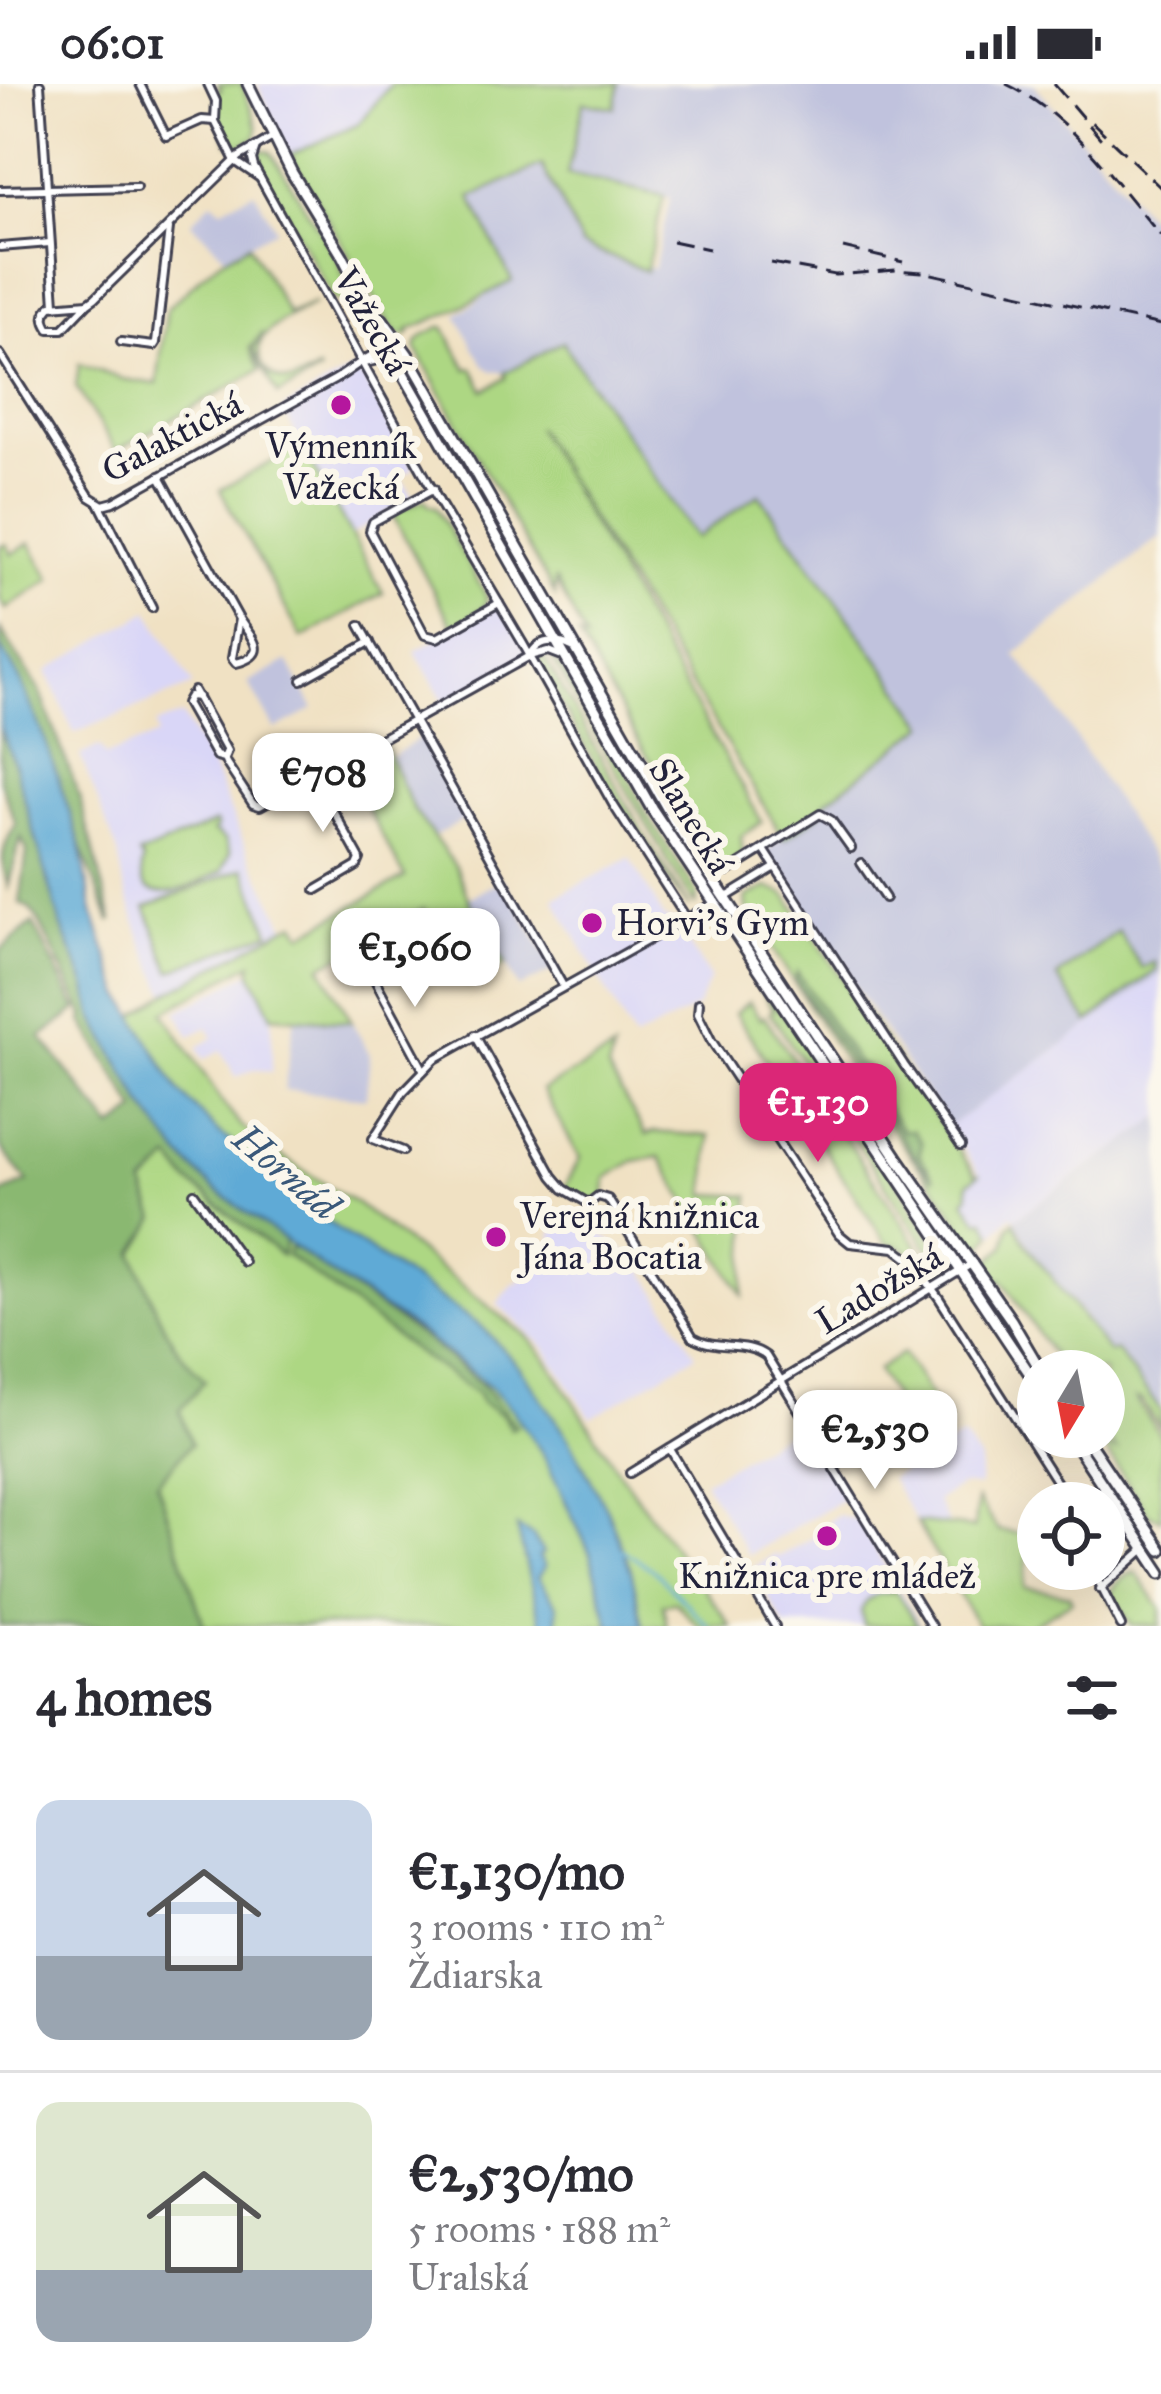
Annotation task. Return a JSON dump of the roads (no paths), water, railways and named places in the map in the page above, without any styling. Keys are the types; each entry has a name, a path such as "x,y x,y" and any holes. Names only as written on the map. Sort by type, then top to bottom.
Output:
{"main road":[{"name":"Slanecká","path":"248,84 298,184 342,255 371,314 382,319 652,809 1017,1355"},
{"name":"Slanecká","path":"395,346 675,822 1028,1350"},
{"path":"1086,1458 1161,1573"},
{"path":"1100,1458 1159,1539"}],"street":[{"path":"40,84 55,304"},
{"path":"140,84 166,136 202,120 215,122"},
{"path":"208,84 216,101 215,122 235,161"},
{"path":"88,303 55,304 46,310 44,320 58,331 68,326 235,161 273,137"},
{"name":"Važecká","path":"256,147 253,163 487,585 614,806 687,919"},
{"name":"Važecká","path":"235,161 263,180"},
{"path":"0,190 136,187"},
{"path":"121,341 156,343 170,225"},
{"path":"0,247 50,243"},
{"name":"Galaktická","path":"0,354 90,497 100,505 114,502 364,363 384,357 395,346"},
{"path":"160,476 257,648 254,656 236,663 232,658 239,620"},
{"path":"434,489 373,522 370,531 425,635 436,638 500,603"},
{"path":"100,505 152,608"},
{"path":"530,656 547,623"},
{"path":"361,625 563,986"},
{"path":"522,641 556,641 574,648"},
{"path":"302,680 370,642"},
{"path":"196,694 186,703 216,756 224,758 249,798 260,806 530,656 549,651 565,658"},
{"path":"314,776 361,859 316,890"},
{"path":"727,872 820,814 831,820 851,848"},
{"path":"764,851 961,1146"},
{"path":"861,862 885,898"},
{"path":"403,1150 374,1139 403,1092 424,1069 475,1035 775,868"},
{"path":"413,954 375,980 424,1069"},
{"path":"698,1003 698,1014 711,1040 838,1234 850,1243 887,1246 906,1254 1056,1482"},
{"path":"475,1035 553,1176 564,1189 589,1203"},
{"path":"194,1193 244,1262"},
{"path":"625,1228 594,1218 589,1203 605,1197 625,1228 693,1336 709,1345 758,1349 766,1356 931,1626"},
{"name":"Ladožská","path":"630,1473 973,1263"},
{"path":"670,1449 775,1626"},
{"path":"1125,1566 1159,1539"},
{"path":"1101,1590 1120,1626"}],"water":[{"path":"0,646 43,734 79,840 93,912 121,993 178,1090 218,1132 310,1210 482,1327 520,1368 567,1435 607,1510 631,1570 643,1626 610,1626 590,1553 543,1454 491,1387 213,1188 180,1155 143,1105 94,1017 86,984 61,925 0,727"},
{"path":"517,1527 533,1536 543,1553 539,1557 545,1567 538,1577 557,1605 557,1626 542,1626"}],"waterway":[{"path":"621,1549 652,1569 709,1626"}],"railway":[{"path":"1006,84 1071,132 1161,236"},
{"path":"1054,84 1101,139"},
{"path":"1092,122 1161,188"},
{"path":"672,241 709,249"},
{"path":"843,248 903,262"},
{"path":"771,263 835,275 923,272 1161,325"}],"place":[{"name":"Výmenník Važecká","path":"341,405"},
{"name":"Horvi's Gym","path":"592,923"},
{"name":"Verejná knižnica Jána Bocatia","path":"496,1237"},
{"name":"Knižnica pre mládež","path":"827,1536"}],"water label":[{"name":"Hornád","path":"286,1172"}]}
